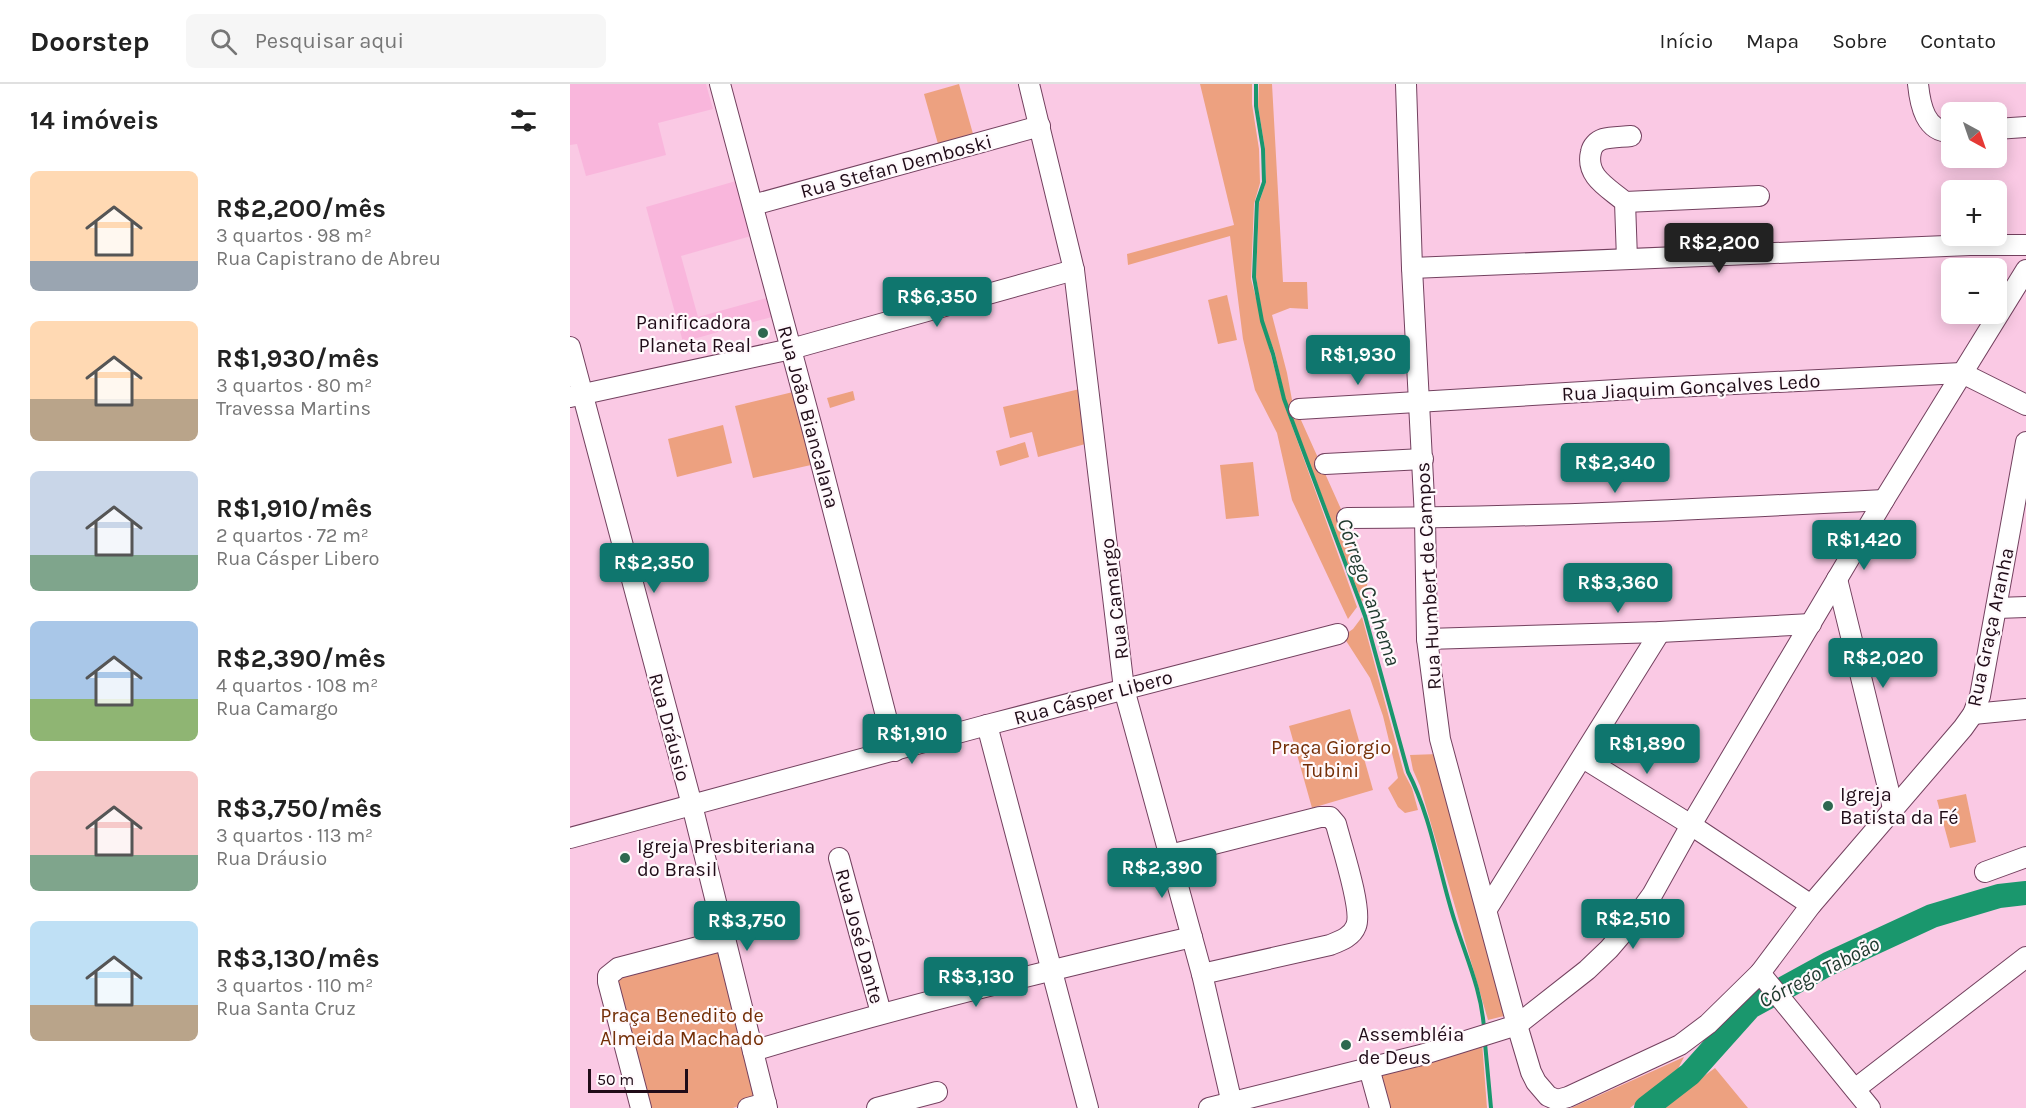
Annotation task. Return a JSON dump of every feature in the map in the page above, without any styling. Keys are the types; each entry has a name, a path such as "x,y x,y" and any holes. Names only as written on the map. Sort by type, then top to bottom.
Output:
{"street":[{"name":"Rua João Biancalana","path":"720,84 895,750"},
{"name":"Rua Camargo","path":"1029,84 1074,270 1124,689 1202,974 1232,1105"},
{"name":"Rua Humbert de Campos","path":"1406,84 1412,268 1423,459 1427,639 1440,739 1487,909 1508,1028 1536,1082 1548,1096 1557,1100 1568,1097"},
{"path":"1918,84 1922,109 1927,120 1941,130"},
{"name":"Rua Stefan Demboski","path":"753,205 1040,126"},
{"path":"2007,129 2026,128"},
{"path":"1631,136 1601,139 1591,149 1589,166 1593,174 1625,202 1759,196"},
{"path":"1625,202 1627,259"},
{"path":"1412,268 1970,245 2026,245"},
{"path":"575,395 790,349 1074,270"},
{"path":"1209,1108 1232,1105 1508,1028 1587,970 1609,949 1652,895 1691,825 1884,500 2026,270"},
{"name":"Rua Dráusio","path":"570,347 575,395 692,805 753,1051 760,1106"},
{"path":"1962,373 2026,405"},
{"name":"Rua Jiaquim Gonçalves Ledo","path":"1299,409 1962,373"},
{"name":"Rua Graça Aranha","path":"1568,1097 1680,1045 1696,1035 1761,975 1811,905 1973,714 1980,696 2022,487 2026,442"},
{"path":"1324,464 1423,459"},
{"path":"1347,518 1640,512 1884,500"},
{"path":"1837,579 1893,808"},
{"path":"1997,608 2026,606"},
{"path":"1427,639 1660,632 1811,624"},
{"path":"1487,909 1660,632"},
{"name":"Rua Cásper Libero","path":"570,838 987,725 1338,634"},
{"path":"1973,714 2026,709"},
{"path":"987,725 1088,1108"},
{"path":"1583,758 1691,825 1811,905"},
{"path":"1170,855 1320,817 1329,817 1335,824 1358,910 1356,927 1352,933 1330,945 1202,974"},
{"path":"1985,872 2026,857"},
{"name":"Rua José Dante","path":"839,858 881,1013"},
{"path":"753,1051 881,1013 1192,937"},
{"path":"641,1108 608,976 618,968 724,940"},
{"path":"1855,1089 2026,957"},
{"path":"1761,975 1870,1108"},
{"path":"1369,1068 1380,1108"},
{"path":"877,1108 937,1092"}],"shaded area":[{"path":"570,84 706,84 713,109 658,123 666,155 586,176 577,144 570,145"},
{"path":"736,181 751,236 681,256 698,317 770,297 775,316 683,342 646,207"}],"green space":[{"path":"959,84 975,141 940,151 924,94"},
{"path":"1200,84 1252,84 1260,183 1254,204 1251,279 1283,401 1357,607 1348,619 1292,500 1277,433 1255,390 1243,339 1230,236 1128,265 1127,254 1234,225"},
{"path":"1259,84 1272,84 1283,282 1307,282 1308,309 1290,308 1272,315 1292,400 1345,518 1351,545 1369,578 1362,602 1285,398 1275,353 1263,321 1256,277 1259,203 1266,182 1265,149 1258,106"},
{"path":"1227,295 1237,340 1218,344 1208,300"},
{"path":"1084,388 1089,443 1038,457 1032,432 1010,438 1003,407"},
{"path":"853,391 855,400 830,408 827,398"},
{"path":"793,392 811,465 753,478 735,406"},
{"path":"723,425 732,463 677,477 668,439"},
{"path":"1025,442 1029,457 1000,466 996,451"},
{"path":"1253,462 1259,516 1226,519 1220,465"},
{"path":"1362,617 1404,773 1412,788 1418,810 1405,813 1398,807 1388,788 1398,778 1383,716 1370,678 1343,636 1353,629"},
{"name":"Praça Giorgio Tubini","path":"1350,709 1373,790 1312,808 1289,726"},
{"path":"1438,754 1504,1016 1488,1020 1410,755"},
{"path":"1966,794 1976,842 1950,848 1937,800"},
{"name":"Praça Benedito de Almeida Machado","path":"721,944 755,1095 742,1105 733,1108 644,1108 609,976"},
{"path":"1482,1042 1487,1108 1387,1108 1376,1068"},
{"path":"1684,1057 1678,1069 1630,1108 1571,1108"},
{"path":"1715,1068 1748,1108 1658,1108 1667,1103"}],"waterway":[{"name":"Córrego Canhema","path":"1256,84 1264,182 1257,202 1254,277 1262,321 1284,399 1365,616 1408,772 1423,808 1449,903 1477,988 1484,1029"},
{"name":"Córrego Taboão","path":"1646,1108 1690,1074 1750,1007 1828,964 1932,916 1999,896 2026,893"},
{"name":"Córrego Canhema","path":"1485,1043 1491,1108"}],"place":[{"name":"Panificadora Planeta Real","path":"763,333"},
{"name":"Igreja Batista da Fé","path":"1828,806"},
{"name":"Igreja Presbiteriana do Brasil","path":"625,858"},
{"name":"Assembléia de Deus","path":"1346,1045"}]}
